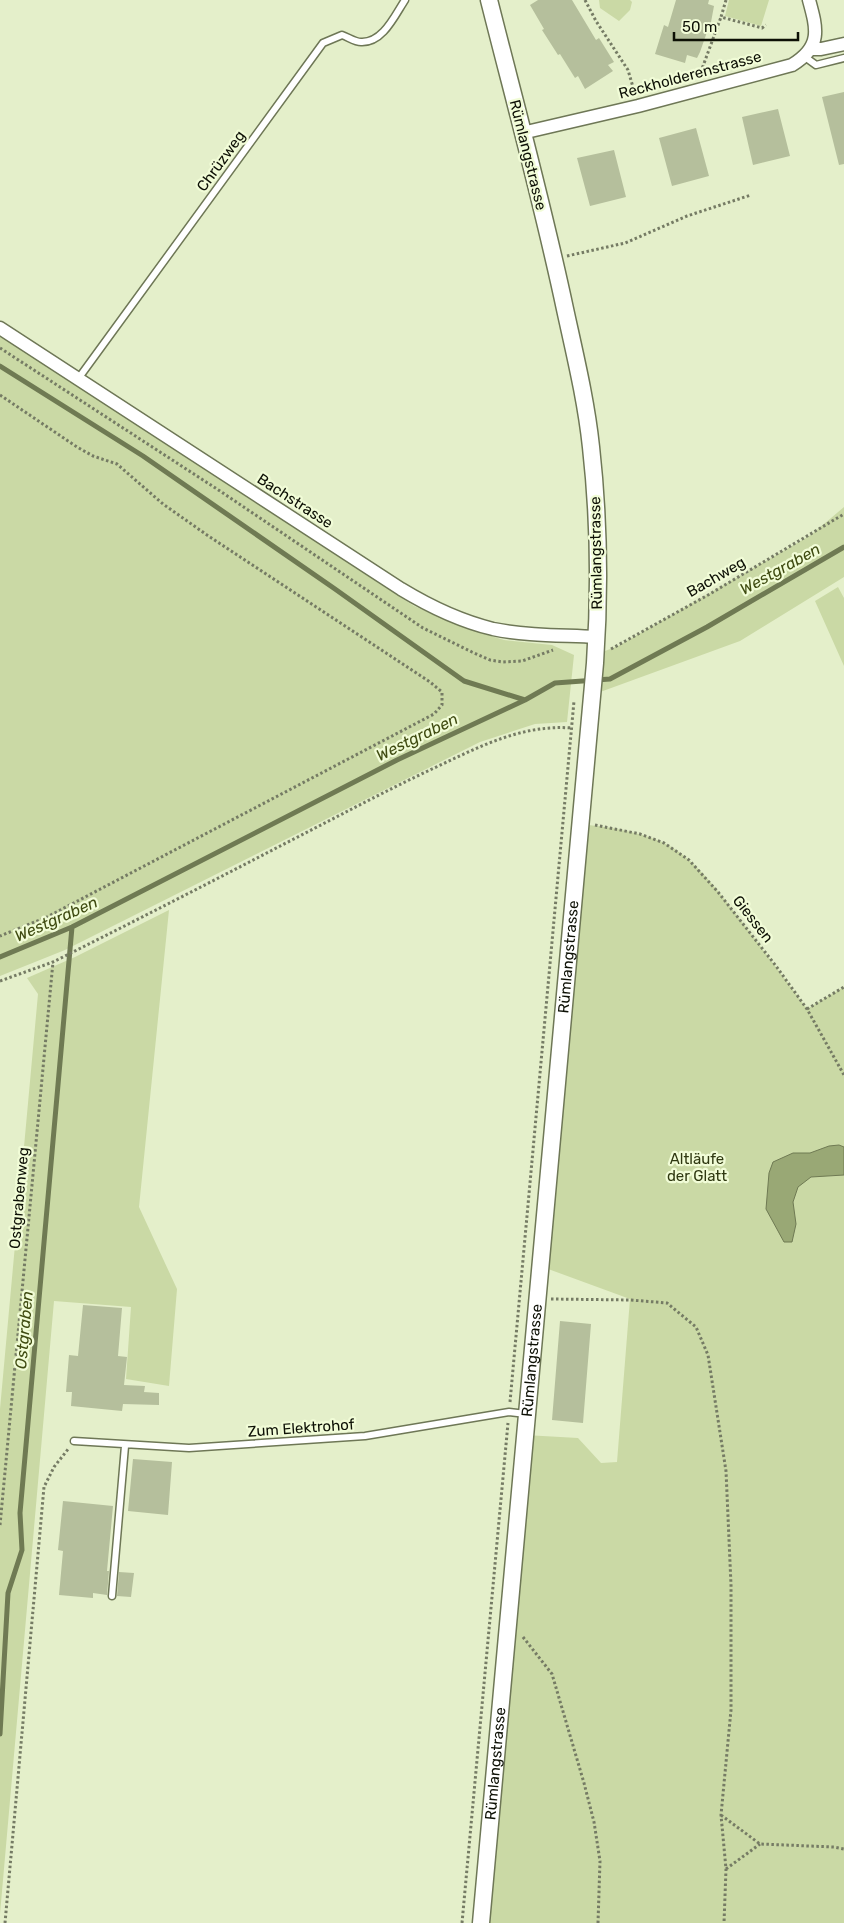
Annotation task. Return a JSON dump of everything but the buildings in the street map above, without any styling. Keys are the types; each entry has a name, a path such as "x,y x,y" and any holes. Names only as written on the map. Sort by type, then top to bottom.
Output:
{"street":[{"name":"Rümlangstrasse","path":"482,1923 596,650 597,537 591,446 584,392 554,259 489,0"},
{"path":"808,0 816,26 808,53"},
{"name":"Reckholderenstrasse","path":"522,133 638,106 792,65 808,53 844,44"},
{"name":"Bachstrasse","path":"0,328 429,606 458,618 492,628 528,634 596,650"}],"lane":[{"name":"Chrüzweg","path":"78,379 323,43 342,35 360,42 375,39 387,27 405,0"},
{"path":"808,53 816,65 844,58"},
{"name":"Zum Elektrohof","path":"74,1442 189,1448 365,1436 509,1412 527,1414"},
{"path":"112,1596 125,1446"}],"path":[{"path":"586,0 596,21 628,70 638,106"},
{"path":"701,89 698,75 726,0"},
{"path":"721,17 762,28 766,25"},
{"path":"554,259 625,244 687,216 751,195"},
{"path":"0,395 77,447 93,456 116,464 163,504 199,530 442,692 442,706 434,714 47,917 0,936"},
{"name":"Bachweg","path":"596,650 605,651 618,646 844,514"},
{"path":"462,1923 574,696"},
{"path":"0,981 53,962 399,785 471,751 504,737 535,729 553,727 588,729"},
{"name":"Giessen","path":"603,826 640,834 664,843 689,860 718,892 776,966 807,1009 844,1075"},
{"name":"Ostgrabenweg","path":"0,1525 53,962"},
{"path":"807,1009 844,987"},
{"path":"537,1299 632,1300 667,1303 696,1327 708,1355 726,1471 731,1585 731,1710 720,1815 726,1869 724,1923"},
{"path":"6,1923 44,1487 54,1467 74,1442"},
{"path":"509,1619 552,1674 564,1712 594,1822 600,1861 598,1923"},
{"path":"720,1815 760,1844 844,1849"},
{"path":"726,1869 760,1844"}],"green space":[{"path":"599,0 630,0 632,2 630,10 619,21 600,8"},
{"path":"729,0 769,0 761,26 725,16"},
{"path":"0,336 414,606 462,627 504,640 552,645 574,655 567,722 535,724 480,742 65,950 0,976"},
{"path":"844,507 844,577 740,641 592,695 596,651 605,651 618,646 811,535"},
{"path":"838,587 844,598 844,666 815,601"},
{"name":"Altläufe der Glatt","path":"580,824 642,835 674,848 684,856 695,865 722,896 807,1009 844,987 844,1923 481,1923 525,1435 578,1438 601,1463 617,1462 630,1299 540,1266"},
{"path":"169,910 139,1207 177,1289 169,1386 126,1379 131,1307 54,1301 0,1914 0,1409 38,994 27,978 75,957"}],"shaded area":[{"path":"839,1145 844,1147 844,1175 811,1177 798,1187 793,1202 796,1224 792,1242 784,1242 766,1209 769,1173 773,1162 793,1153 810,1153 829,1146"}],"waterway":[{"path":"0,366 143,456 464,681 525,700"},
{"name":"Westgraben","path":"0,957 72,927 397,760 525,700 555,683 610,679 707,627 844,547"},
{"name":"Ostgraben","path":"0,1734 8,1593 22,1550 20,1513 72,927"}]}
